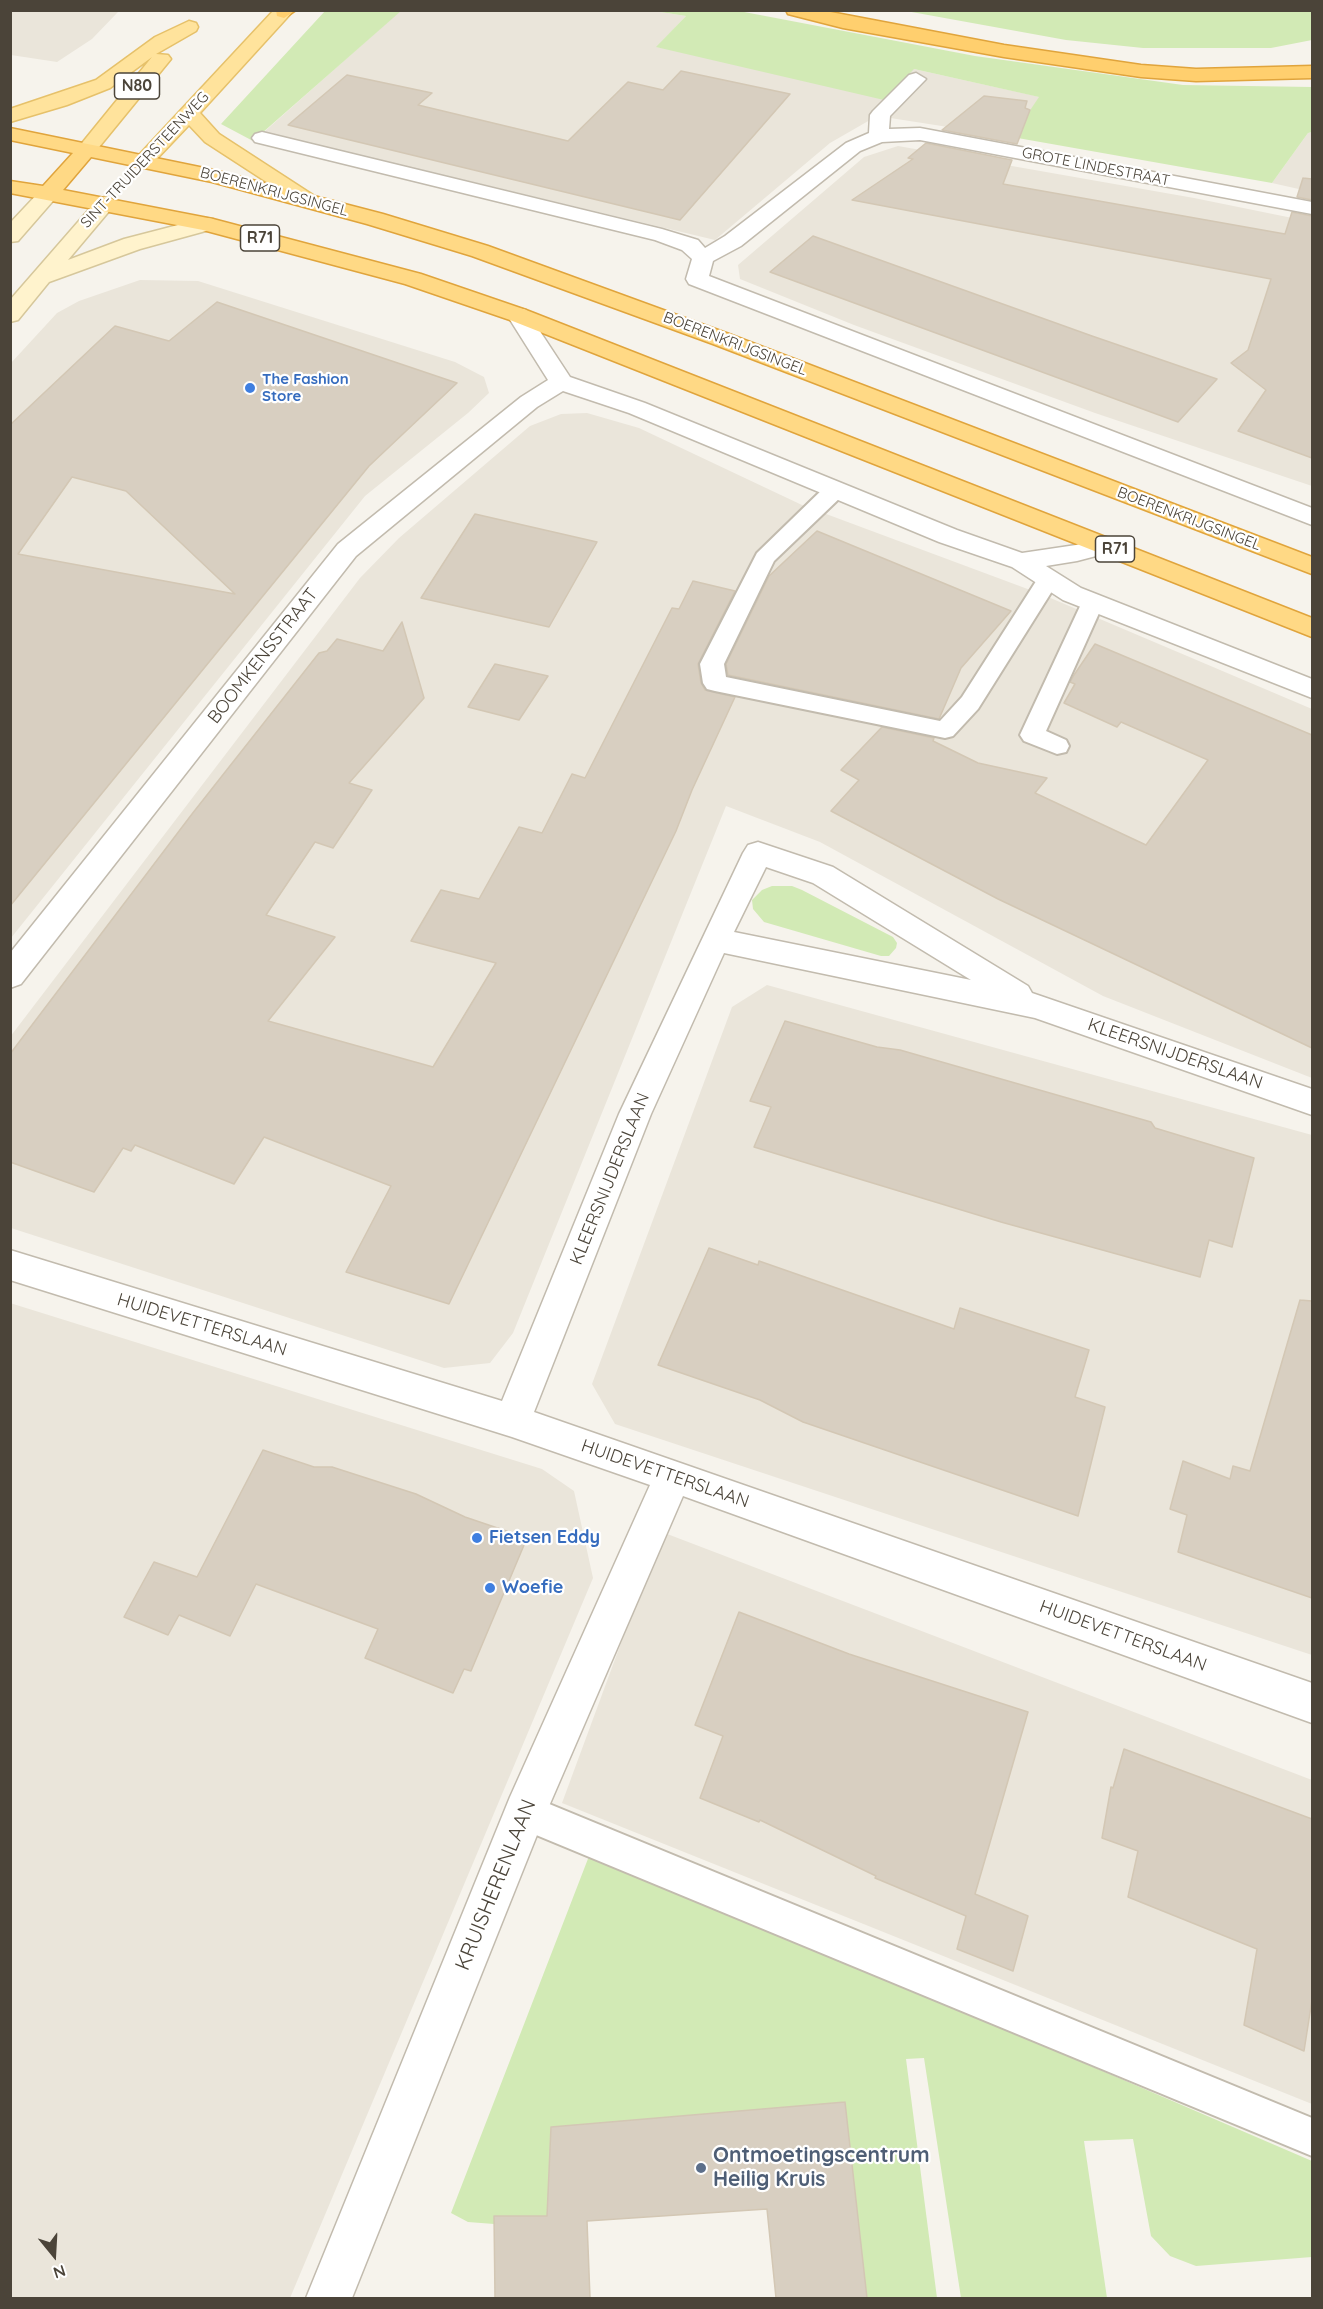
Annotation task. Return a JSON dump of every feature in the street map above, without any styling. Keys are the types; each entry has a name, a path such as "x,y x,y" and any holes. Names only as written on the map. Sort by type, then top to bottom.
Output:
{"highway":[{"path":"795,10 843,22 1004,51 1129,69 1196,75 1312,72"},
{"path":"882,10 1132,57 1196,63 1273,60 1312,53"},
{"name":"BOERENKRIJGSINGEL","path":"10,134 145,160 309,201 469,248 566,280 1312,566"},
{"name":"N80","path":"48,194 88,148"},
{"name":"SINT-TRUIDERSTEENWEG","path":"105,203 145,160"},
{"name":"R71","path":"10,188 105,203 205,224 413,279 518,315 1312,628"}],"main road":[{"name":"N80","path":"88,148 122,105 205,10"},
{"name":"SINT-TRUIDERSTEENWEG","path":"145,160 285,11"},
{"path":"10,116 60,101 103,84 162,41 189,27"},
{"path":"189,112 212,138 309,201"},
{"path":"10,236 48,194"},
{"name":"SINT-TRUIDERSTEENWEG","path":"10,315 105,203"},
{"path":"41,278 132,244 205,224"}],"street":[{"path":"879,136 880,115 916,79"},
{"name":"GROTE LINDESTRAAT","path":"703,258 733,241 853,147 879,136 920,134 1312,208"},
{"path":"262,138 662,235 690,245 703,258 697,279 1312,517"},
{"path":"518,315 561,382 637,408 948,536 1021,561 1048,580 1094,602 1312,689"},
{"name":"BOOMKENSSTRAAT","path":"10,976 347,550 386,515 520,409 561,382"},
{"path":"1021,561 1077,553 1106,545"},
{"name":"KLEERSNIJDERSLAAN","path":"512,1421 635,1114 715,940 758,853 823,875 1037,1006"},
{"name":"KLEERSNIJDERSLAAN","path":"715,940 1037,1006 1312,1102"},
{"name":"HUIDEVETTERSLAAN","path":"10,1265 512,1421 674,1476 1312,1704"},
{"name":"KRUISHERENLAAN","path":"328,2298 525,1812 674,1476"}],"lane":[{"path":"835,490 765,558 712,664 716,683 945,730 970,703 1048,580"},
{"path":"1057,746 1032,735 1094,602"},
{"path":"525,1812 1312,2137"}],"shaded area":[{"path":"99,10 118,12 92,39 57,62 11,55 11,11"},
{"path":"401,10 654,11 686,16 657,47 914,69 1040,97 1012,137 884,117 870,120 830,143 715,240 264,132"},
{"path":"1312,132 1312,192 1272,183 1308,133"},
{"path":"898,146 1194,198 1312,222 1312,486 1095,413 854,325 740,279 738,265 864,157"},
{"path":"140,280 198,281 455,362 484,377 489,393 468,413 365,496 11,938 11,363 57,313 79,301"},
{"path":"587,413 639,428 802,505 1041,594 1312,709 1312,1078 1103,996 820,842 726,806 513,1333 490,1363 444,1368 11,1228 10,1037 360,578 399,538 530,426 561,414"},
{"path":"767,985 1312,1135 1312,1655 615,1424 592,1384 732,1007"},
{"path":"10,1303 542,1469 574,1491 593,1578 290,2298 11,2298"},
{"path":"662,1532 1312,1780 1312,2104 562,1803"}],"green space":[{"path":"325,11 401,11 253,141 221,124"},
{"path":"654,11 739,11 975,56 1183,85 1312,87 1312,132 1308,133 1272,183 1012,137 1039,97 914,69 884,100 656,47 686,16"},
{"path":"906,11 1312,11 1312,40 1271,48 1143,48 1066,40"},
{"path":"772,886 792,886 802,890 893,937 897,943 896,948 889,956 881,956 764,922 753,909 752,900 762,890"},
{"path":"591,1851 1312,2161 1312,2257 1196,2266 1170,2256 1151,2236 1133,2139 1084,2141 1107,2298 961,2298 924,2058 906,2059 937,2298 867,2298 845,2102 551,2127 547,2216 494,2216 494,2224 468,2222 451,2213"}],"building":[{"path":"681,71 790,94 680,220 288,125 347,75 432,93 418,105 568,141 628,82 663,90"},
{"path":"984,96 1027,101 1025,108 1030,110 1017,144 942,130"},
{"path":"926,143 1012,160 1003,184 1285,234 1292,212 1312,216 1312,458 1238,431 1266,390 1231,363 1248,350 1271,279 852,200 913,159 908,158"},
{"path":"1303,178 1312,179 1312,200 1297,197"},
{"path":"813,236 1217,379 1178,422 770,272"},
{"path":"217,302 457,383 369,466 10,906 10,425 115,326 169,341","holes":["72,477 126,491 235,594 18,554"]},
{"path":"475,514 597,542 549,627 421,598"},
{"path":"817,531 1011,611 961,668 939,719 728,675 726,664 769,576"},
{"path":"693,581 735,591 698,664 701,683 705,690 735,697 692,790 676,831 449,1304 346,1272 391,1186 264,1137 234,1184 135,1145 131,1151 123,1148 94,1192 10,1162 10,1054 192,814 319,653 327,651 337,639 383,651 402,622 424,698 349,783 372,790 333,848 315,842 266,915 335,937 268,1021 433,1067 496,963 411,941 441,890 479,899 519,827 542,833 572,774 585,778 672,608 679,609"},
{"path":"1095,644 1312,735 1312,1048 998,899 831,811 859,780 841,770 882,727 934,738 933,741 978,763 1047,778 1035,793 1146,845 1208,760 1121,722 1117,727 1064,703 1075,684 1070,682"},
{"path":"495,664 548,676 519,720 468,707"},
{"path":"785,1021 877,1047 900,1050 1151,1122 1155,1128 1254,1158 1232,1247 1209,1240 1200,1277 1001,1222 754,1147 771,1107 750,1101"},
{"path":"709,1248 758,1265 759,1261 954,1329 960,1308 1089,1350 1075,1397 1105,1407 1078,1516 803,1422 760,1400 658,1365"},
{"path":"1300,1300 1312,1301 1312,1598 1178,1552 1187,1515 1170,1509 1183,1461 1230,1479 1233,1466 1250,1471"},
{"path":"263,1450 314,1467 332,1467 416,1494 465,1517 527,1538 471,1671 464,1669 453,1693 365,1658 378,1629 256,1584 230,1636 179,1615 168,1635 124,1617 154,1562 197,1577"},
{"path":"739,1612 849,1654 1028,1712 975,1894 1028,1916 1013,1971 957,1949 966,1916 875,1878 876,1876 760,1820 759,1822 700,1798 723,1736 695,1725"},
{"path":"1124,1749 1312,1819 1312,2000 1304,2051 1244,2025 1257,1949 1128,1897 1138,1851 1102,1838 1111,1787 1113,1788"},
{"name":"Ontmoetingscentrum Heilig Kruis","path":"845,2102 867,2298 776,2298 767,2209 587,2221 590,2298 495,2298 494,2216 547,2216 551,2127"}],"place":[{"name":"The Fashion Store","path":"250,388"},
{"name":"Fietsen Eddy","path":"477,1538"},
{"name":"Woefie","path":"490,1588"},
{"name":"Ontmoetingscentrum Heilig Kruis","path":"701,2168"}]}
